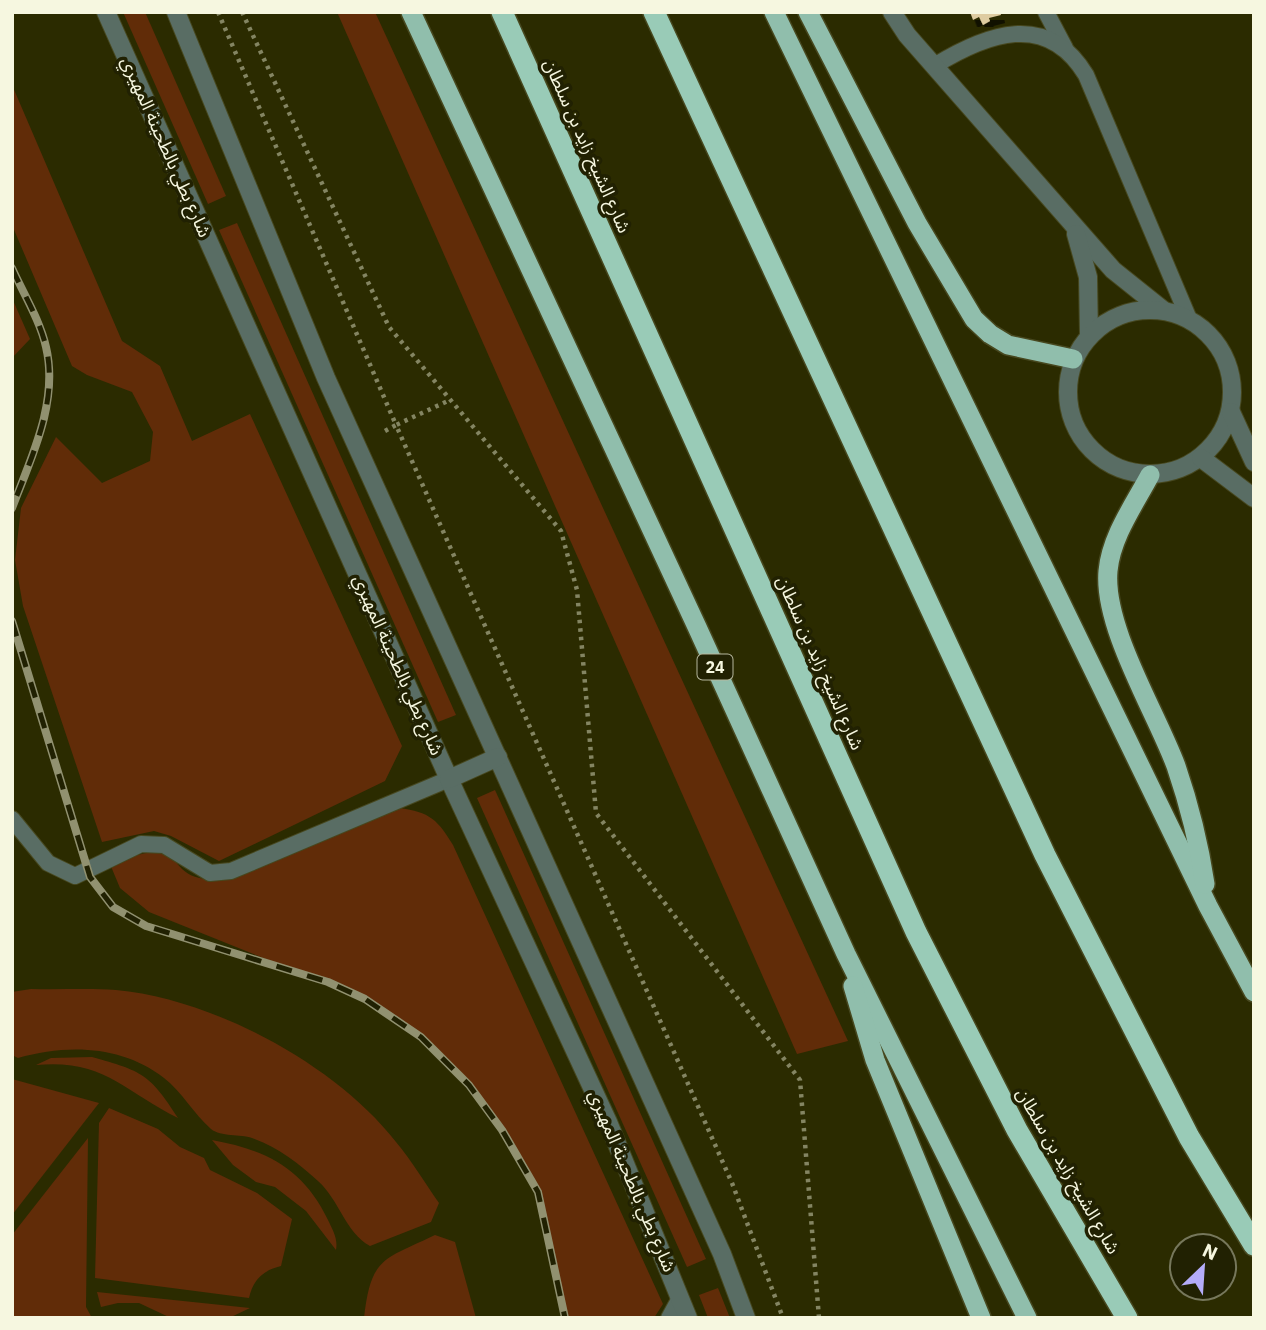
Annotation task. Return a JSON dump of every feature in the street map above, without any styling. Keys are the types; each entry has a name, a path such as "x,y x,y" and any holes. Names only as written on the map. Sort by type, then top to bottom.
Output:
{"highway":[{"name":"24","path":"411,12 692,614 846,954 1027,1318"},
{"name":"شارع الشيخ زايد بن سلطان","path":"502,12 916,932 1017,1130 1127,1318"},
{"path":"654,12 1045,855 1189,1137 1254,1245"},
{"path":"774,12 1208,906 1254,992"},
{"path":"808,12 917,223 974,319 989,334 1008,345 1073,359"},
{"path":"1150,475 1115,541 1108,571 1109,601 1176,766 1201,858 1208,906"},
{"path":"846,954 875,1060 981,1318"}],"street":[{"name":"شارع بطي بالطحينة المهيري","path":"106,12 449,779 608,1122 688,1318"},
{"path":"176,12 326,379 722,1254 746,1318"},
{"path":"892,12 907,36 1113,270 1163,310"},
{"path":"1071,221 1088,277 1089,336"},
{"path":"1136,310 1163,310 1189,319 1211,336 1226,359 1233,385 1230,412 1220,438 1201,458 1177,471 1150,475 1123,471 1099,458 1080,437 1069,413 1067,385 1073,359 1089,336 1110,319 1136,310"},
{"path":"1230,412 1254,461"},
{"path":"1201,458 1254,498"},
{"path":"449,779 498,757"}],"lane":[{"path":"1046,12 1066,50 1086,75 1189,319"},
{"path":"934,66 968,45 1007,34 1035,36 1066,50"},
{"path":"12,819 48,863 75,876 141,845 164,845 210,873 231,871 449,779"},
{"path":"669,1318 680,1298"}],"path":[{"path":"218,12 396,425 732,1183 783,1318"},
{"path":"242,12 388,327 561,531 577,590 596,813 800,1080 820,1318"},
{"path":"385,431 450,400"}],"shaded area":[{"path":"123,12 145,12 226,196 208,204"},
{"path":"337,12 375,12 848,1041 797,1054"},
{"path":"12,85 122,341 160,366 192,441 250,414 402,746 385,781 219,861 171,836 154,831 102,842 23,606 15,560 21,508 56,437 102,483 150,461 153,432 132,392 87,375 72,366 12,225"},
{"path":"237,223 456,715 438,722 219,230"},
{"path":"12,298 30,339 12,358"},
{"path":"495,790 706,1259 687,1267 477,798"},
{"path":"393,807 429,817 441,827 453,845 663,1304 654,1318 565,1318 538,1192 507,1138 469,1085 421,1037 365,999 149,912 120,888 110,864 140,854 156,852 170,856 182,869 195,877 210,879 240,874"},
{"path":"31,989 116,990 154,996 193,1007 270,1040 341,1087 371,1114 396,1142 439,1203 431,1222 370,1246 354,1233 326,1189 303,1168 261,1142 211,1129 164,1078 148,1067 112,1053 94,1050 37,1053 18,1058 12,1055 12,992"},
{"path":"92,1057 123,1066 143,1076 160,1092 178,1118 96,1072 59,1064 36,1065 51,1058"},
{"path":"12,1079 99,1103 12,1215"},
{"path":"109,1108 158,1129 180,1147 204,1158 210,1170 257,1193 292,1219 281,1266 260,1276 249,1298 95,1278 99,1123"},
{"path":"88,1138 86,1307 92,1318 12,1318 12,1235"},
{"path":"212,1140 249,1149 281,1164 295,1174 318,1202 328,1220 336,1238 336,1250 306,1211 275,1187 256,1182 233,1165"},
{"path":"435,1235 455,1242 476,1318 364,1318 371,1282 376,1271 392,1256"},
{"path":"718,1288 730,1318 708,1318 699,1295"},
{"path":"97,1292 250,1308 229,1318 171,1318 139,1303 118,1303 101,1307"}],"building":[{"path":"970,12 1000,12 1001,15 989,18 990,21 983,25 979,17 973,20"}],"railway":[{"path":"12,268 40,327 49,368 49,388 41,429 12,508"},
{"path":"12,621 90,877 113,907 146,926 328,982 365,999 421,1037 469,1085 502,1130 538,1192 565,1318"}]}
